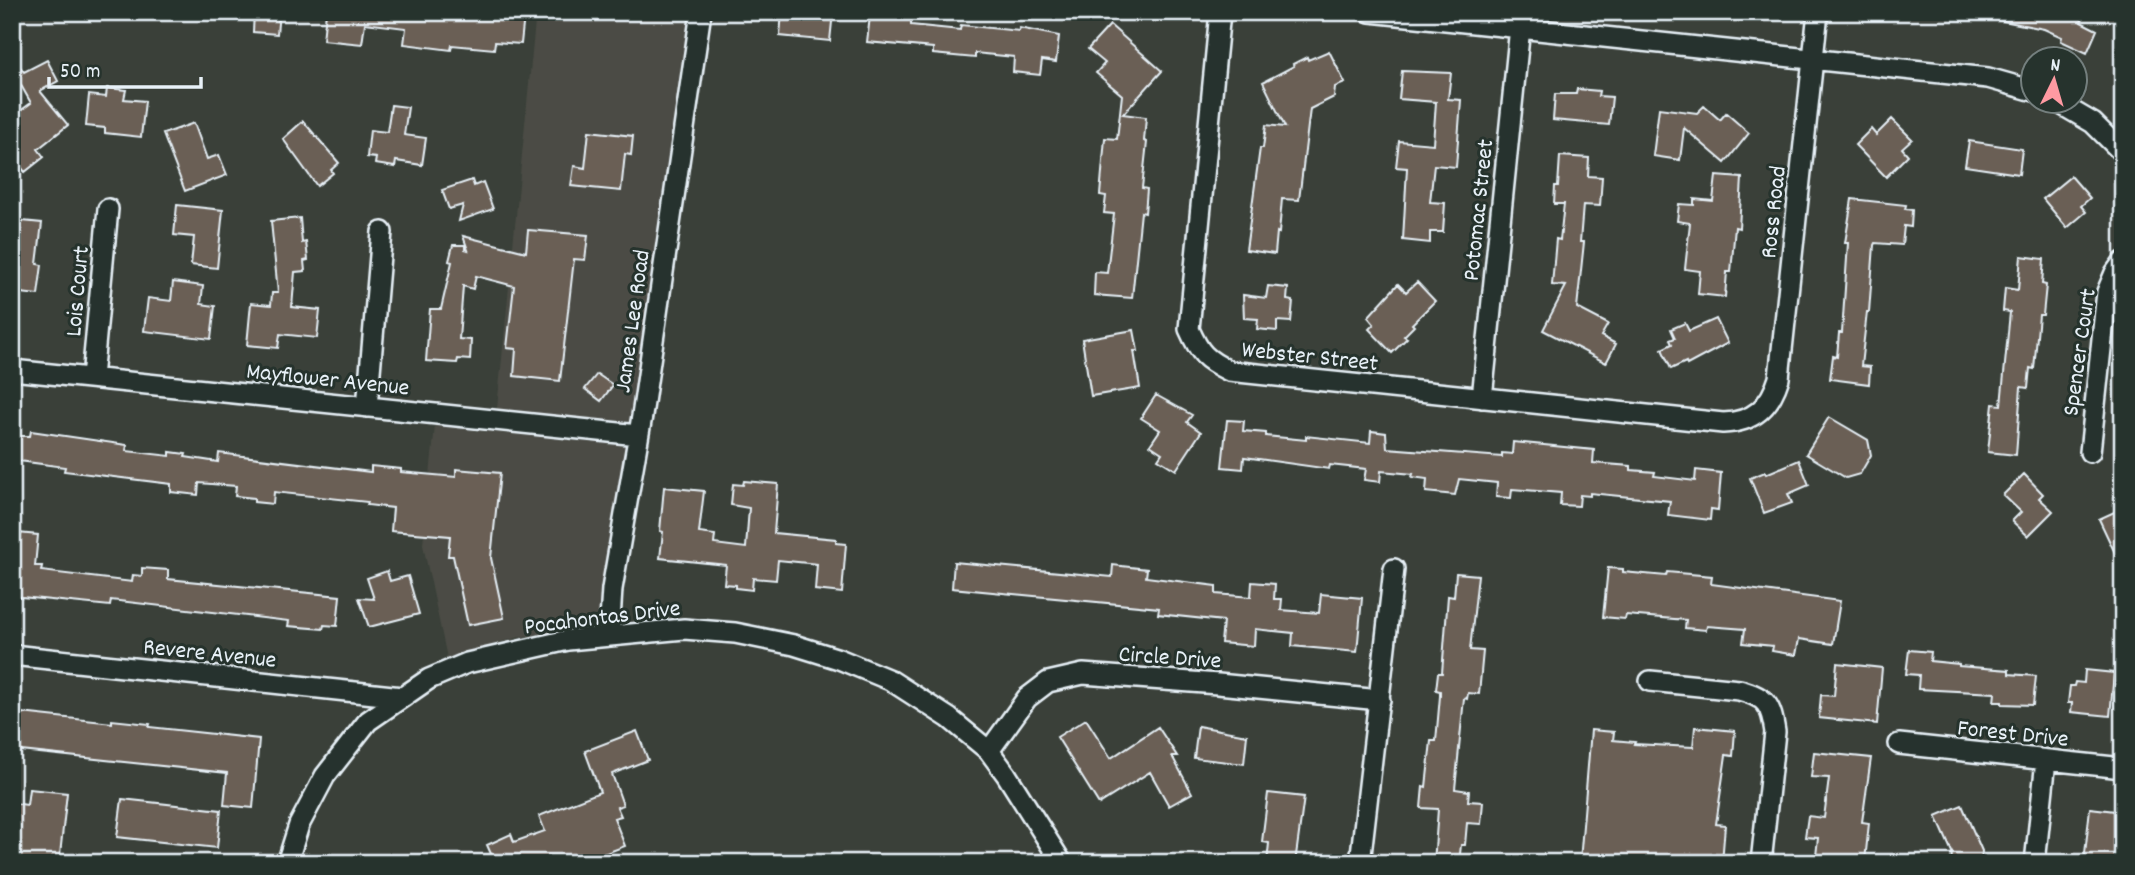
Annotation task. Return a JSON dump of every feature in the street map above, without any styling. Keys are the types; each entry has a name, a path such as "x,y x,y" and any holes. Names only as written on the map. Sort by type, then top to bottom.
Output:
{"street":[{"name":"James Lee Road","path":"609,636 612,589 638,435 701,12"},
{"name":"Webster Street","path":"1220,12 1189,329 1198,350 1209,361 1229,371 1723,423 1738,423 1760,412"},
{"path":"1370,12 1987,78 2020,87"},
{"name":"Ross Road","path":"1760,412 1775,392 1779,379 1818,12"},
{"name":"Potomac Street","path":"1482,398 1520,27"},
{"path":"2081,116 2093,123 2123,153"},
{"name":"Lois Court","path":"92,378 108,209"},
{"path":"367,407 382,232"},
{"name":"Spencer Court","path":"2090,452 2107,292 2115,272 2123,262"},
{"name":"Mayflower Avenue","path":"12,370 638,435"},
{"path":"1360,863 1394,569"},
{"name":"Pocahontas Drive","path":"287,863 299,825 325,776 368,721 429,680 467,663 557,642 684,629 735,634 794,645 839,659 890,680 949,718 989,751 1062,863"},
{"name":"Revere Avenue","path":"12,655 402,697"},
{"name":"Circle Drive","path":"989,751 1027,698 1048,682 1083,674 1380,700"},
{"path":"1650,681 1739,690 1765,700 1773,714 1775,732 1761,863"},
{"name":"Forest Drive","path":"1899,744 2123,768"},
{"path":"2035,863 2046,760"}],"shaded area":[{"path":"536,12 691,12 630,422 497,409"},
{"path":"435,426 626,446 602,587 599,625 520,637 447,658 423,545"}],"building":[{"path":"254,12 279,12 277,34 253,32"},
{"path":"326,12 512,12 524,15 521,44 495,42 494,49 452,45 451,50 404,44 406,28 365,23 362,44 323,40"},
{"path":"782,12 833,12 830,41 780,36"},
{"path":"1999,12 2086,12 2081,22 2097,30 2090,46 2072,46 2061,41 2062,37 2044,29 1998,20"},
{"path":"870,16 911,20 911,25 960,30 961,25 1019,31 1019,28 1059,36 1056,62 1042,60 1040,75 1013,72 1014,57 975,53 975,58 933,54 933,48 867,42"},
{"path":"1110,25 1162,71 1123,114 1146,117 1144,141 1147,142 1142,188 1147,189 1145,213 1141,212 1132,298 1094,295 1095,272 1107,273 1114,214 1104,213 1106,196 1100,195 1105,138 1117,139 1122,95 1096,73 1105,63 1088,49"},
{"path":"1329,51 1345,83 1335,87 1334,97 1310,109 1299,200 1282,199 1275,254 1246,250 1260,148 1263,148 1266,125 1285,127 1263,82 1307,57 1308,60"},
{"path":"47,60 58,81 40,91 68,125 38,149 44,157 25,172 12,156 12,117 31,103 14,73 21,68 24,72"},
{"path":"1402,71 1451,73 1448,99 1461,100 1456,167 1434,165 1430,202 1445,203 1443,232 1430,232 1430,243 1403,240 1407,168 1396,167 1399,141 1433,144 1436,102 1399,99"},
{"path":"107,88 126,90 124,99 145,101 141,137 105,133 105,128 86,126 89,95 106,97"},
{"path":"1577,89 1599,91 1598,96 1612,97 1609,125 1553,120 1555,94 1576,94"},
{"path":"391,105 408,107 404,135 426,138 422,165 396,161 395,167 375,164 376,158 367,157 370,130 387,132"},
{"path":"1704,106 1720,120 1726,113 1749,133 1725,163 1684,128 1680,160 1653,156 1659,108 1697,113"},
{"path":"1892,119 1912,139 1902,148 1908,155 1886,177 1855,145 1871,129 1876,135"},
{"path":"303,121 339,163 331,170 333,173 317,186 283,139"},
{"path":"194,123 207,159 219,155 227,175 185,191 163,134"},
{"path":"589,131 633,136 631,155 625,154 621,191 571,186 574,166 585,168"},
{"path":"1969,141 2022,149 2019,174 1965,166"},
{"path":"1560,156 1589,158 1588,176 1602,177 1600,206 1583,205 1580,242 1584,242 1577,308 1608,324 1601,336 1616,344 1606,363 1543,330 1566,286 1552,285 1556,239 1560,240 1564,204 1554,204"},
{"path":"1716,176 1742,178 1739,228 1735,227 1731,272 1727,272 1725,297 1698,294 1700,271 1685,269 1690,223 1677,221 1679,204 1694,205 1694,199 1713,201"},
{"path":"2071,176 2090,198 2081,206 2086,212 2067,228 2043,199"},
{"path":"472,180 474,186 483,182 493,209 459,221 463,205 449,209 442,190"},
{"path":"1852,199 1906,205 1905,209 1912,210 1911,227 1904,226 1902,245 1874,245 1869,312 1861,366 1870,367 1869,384 1830,379 1833,356 1837,357 1839,333 1842,333 1848,243 1845,243"},
{"path":"177,205 223,210 217,268 191,265 194,237 174,235"},
{"path":"300,218 302,243 306,242 308,260 304,261 305,271 295,272 292,307 320,310 317,338 280,334 278,348 247,345 251,303 271,305 272,293 278,293 271,221"},
{"path":"12,220 42,223 37,264 42,265 38,295 12,292"},
{"path":"528,230 588,235 585,260 574,259 560,381 514,376 516,349 507,348 514,286 476,276 473,289 463,286 459,339 471,340 470,360 458,359 457,363 426,361 430,309 441,309 452,262 449,261 453,245 465,245 468,250 463,236 526,252"},
{"path":"2021,256 2044,259 2042,284 2046,285 2043,315 2039,315 2034,369 2030,368 2028,388 2021,387 2016,455 1988,452 1993,404 2001,405 2010,312 2003,311 2005,288 2018,290"},
{"path":"173,282 203,286 201,304 215,306 211,339 144,331 148,298 171,301"},
{"path":"1417,282 1435,301 1412,324 1414,326 1404,336 1407,338 1392,353 1369,329 1374,324 1368,317 1398,284 1406,292"},
{"path":"1268,286 1288,288 1287,300 1293,301 1291,322 1277,321 1277,331 1257,329 1258,319 1244,318 1243,295 1266,298"},
{"path":"1716,319 1728,343 1687,365 1686,362 1671,369 1662,349 1672,344 1670,340 1675,338 1671,329 1685,323 1689,331"},
{"path":"1134,330 1138,351 1134,351 1140,388 1091,396 1082,339"},
{"path":"597,374 613,385 601,401 585,389"},
{"path":"1156,395 1192,415 1187,422 1201,432 1176,470 1158,459 1162,453 1150,445 1160,430 1141,418"},
{"path":"1829,417 1868,440 1871,455 1860,474 1846,478 1806,454"},
{"path":"1227,420 1244,421 1243,431 1266,433 1266,436 1306,440 1306,436 1370,443 1371,431 1386,433 1387,448 1502,457 1502,453 1512,454 1513,442 1594,450 1593,463 1631,466 1631,470 1655,472 1654,476 1695,481 1696,470 1721,473 1718,510 1711,509 1710,520 1668,515 1670,501 1590,493 1590,496 1580,495 1579,506 1560,505 1561,493 1512,489 1511,498 1496,497 1497,483 1459,479 1455,495 1426,492 1427,479 1412,477 1413,474 1381,471 1380,482 1364,480 1366,469 1330,465 1329,469 1244,457 1243,469 1222,467"},
{"path":"31,431 127,445 126,451 170,456 170,452 218,462 219,453 371,472 371,466 401,469 401,472 456,477 456,469 500,473 491,558 504,618 468,625 453,556 448,556 450,536 391,531 393,508 367,505 368,502 274,492 273,504 254,502 254,498 235,496 236,486 199,483 198,495 171,492 171,484 64,471 65,467 12,460 12,436 30,436"},
{"path":"1799,460 1809,485 1788,494 1792,503 1764,513 1750,478"},
{"path":"2024,474 2043,494 2039,498 2053,511 2028,536 2012,521 2021,512 2003,495"},
{"path":"744,481 778,484 774,533 836,539 836,543 846,544 842,593 815,590 817,564 778,560 776,580 753,578 752,590 724,584 726,565 660,558 664,487 704,491 699,533 715,535 714,544 746,548 749,508 731,505 733,484 743,485"},
{"path":"2123,508 2123,570 2099,519"},
{"path":"18,533 38,535 35,566 42,566 41,571 132,582 133,575 142,576 142,568 168,570 168,579 340,596 337,626 324,625 323,629 288,626 289,621 111,600 110,606 12,596 12,563 14,564"},
{"path":"954,562 1112,577 1113,565 1147,569 1146,577 1216,586 1216,594 1251,597 1252,582 1275,584 1274,599 1282,599 1281,610 1319,613 1321,594 1362,598 1357,652 1292,646 1293,633 1255,629 1254,646 1221,643 1223,621 1158,614 1159,608 952,588"},
{"path":"1608,568 1666,576 1667,572 1712,576 1711,584 1840,601 1833,644 1799,639 1796,655 1772,651 1773,646 1743,643 1745,629 1707,626 1706,630 1685,628 1686,620 1626,615 1625,619 1603,617"},
{"path":"387,571 390,581 408,576 419,614 369,627 359,598 374,599 367,578"},
{"path":"1456,573 1478,575 1470,650 1483,651 1479,694 1468,693 1467,699 1464,698 1455,789 1469,791 1468,801 1483,802 1481,824 1467,823 1465,845 1461,845 1459,863 1434,863 1438,809 1421,808 1431,741 1436,741 1440,696 1440,691 1436,690 1438,673 1442,673 1448,596 1454,597"},
{"path":"1909,650 1931,652 1930,661 2009,670 2009,674 2036,676 2033,705 1994,702 1995,693 1918,689 1919,675 1906,674"},
{"path":"1837,663 1882,668 1877,724 1819,718 1821,695 1834,696"},
{"path":"2085,670 2114,673 2110,716 2071,712 2072,703 2068,703 2070,686 2074,686 2075,682 2084,683"},
{"path":"12,712 112,723 112,720 150,724 149,727 259,739 253,808 224,805 227,773 12,750"},
{"path":"1086,719 1111,758 1158,727 1177,756 1172,756 1192,793 1169,806 1150,772 1099,804 1057,737"},
{"path":"1198,726 1247,735 1244,764 1194,758"},
{"path":"1695,727 1735,731 1733,756 1726,755 1716,824 1725,825 1722,863 1654,863 1599,856 1598,863 1580,861 1591,730 1614,732 1613,740 1635,742 1634,744 1693,747"},
{"path":"637,731 648,760 612,774 623,805 617,807 621,816 614,818 625,846 580,863 495,863 487,845 511,834 514,842 545,831 539,816 600,792 585,751"},
{"path":"1814,752 1871,758 1862,822 1869,823 1865,861 1816,856 1818,838 1805,837 1808,816 1824,818 1829,778 1811,777"},
{"path":"29,789 67,793 59,863 12,863 12,803 27,805"},
{"path":"1268,793 1304,797 1295,863 1267,863 1269,843 1262,842"},
{"path":"122,799 221,810 217,848 117,837"},
{"path":"1962,805 1982,851 1981,863 1951,863 1952,852 1936,816"},
{"path":"2090,808 2123,812 2123,863 2084,863"}]}
